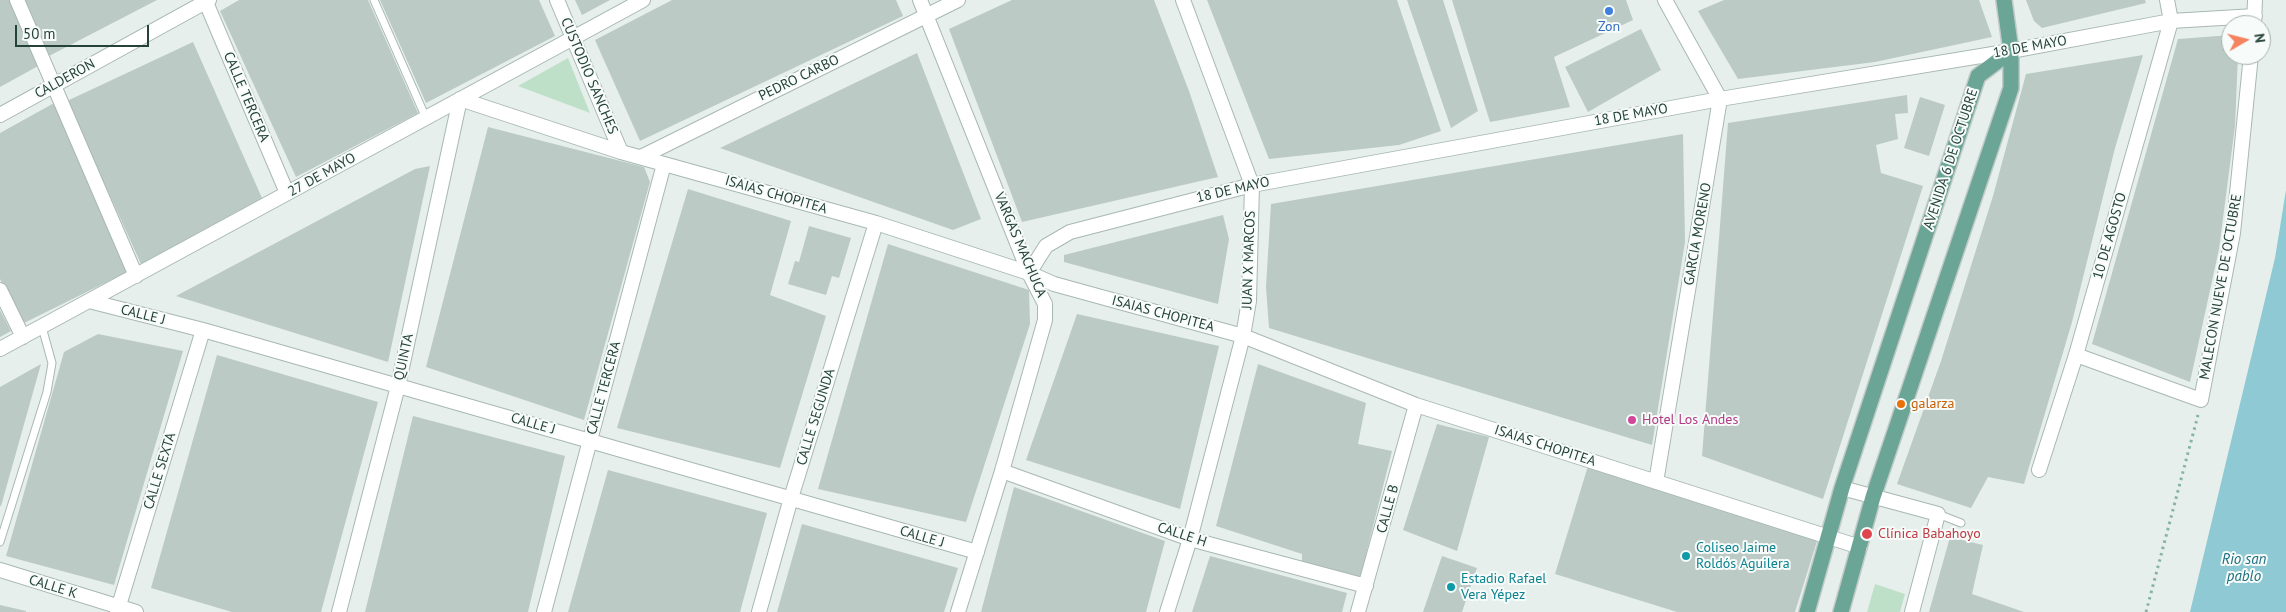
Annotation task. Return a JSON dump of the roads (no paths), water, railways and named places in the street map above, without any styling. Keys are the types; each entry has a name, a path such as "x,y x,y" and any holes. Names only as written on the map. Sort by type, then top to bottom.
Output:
{"main road":[{"path":"1841,612 1873,497 2011,88 2012,51 2004,0"},
{"name":"AVENIDA 6 DE OCTUBRE","path":"1807,612 1842,488 1978,76 2012,51"}],"street":[{"path":"17,0 136,276"},
{"name":"CUSTODIO SANCHES","path":"557,0 621,152"},
{"name":"27 DE MAYO","path":"0,349 643,0"},
{"name":"VARGAS MACHUCA","path":"920,0 1029,273 1045,304 1045,320 1002,471 958,612"},
{"name":"PEDRO CARBO","path":"641,157 958,0"},
{"name":"JUAN X MARCOS","path":"1167,612 1190,539 1243,336 1249,301 1252,185 1183,0"},
{"path":"1665,0 1720,99"},
{"name":"10 DE AGOSTO","path":"2038,470 2076,355 2171,21 2168,0"},
{"path":"2254,15 2255,0"},
{"name":"CALDERON","path":"0,114 207,1"},
{"name":"CALLE TERCERA","path":"207,1 287,193"},
{"name":"18 DE MAYO","path":"1029,273 1046,246 1070,232 1252,185 1720,99 2012,51 2171,21 2221,21"},
{"name":"MALECON NUEVE DE OCTUBRE","path":"2076,355 2202,400 2233,233 2250,65"},
{"name":"ISAIAS CHOPITEA","path":"460,99 621,152 876,223 1029,273 1054,284 1243,336 1416,405 1860,547"},
{"name":"QUINTA","path":"339,612 398,386 460,99"},
{"name":"GARCIA MORENO","path":"1656,482 1720,99"},
{"name":"CALLE TERCERA","path":"544,612 664,164"},
{"name":"CALLE SEGUNDA","path":"759,612 791,498 876,223"},
{"path":"0,290 23,337"},
{"name":"CALLE J","path":"89,301 203,330 976,552"},
{"name":"CALLE SEXTA","path":"118,609 203,330"},
{"name":"CALLE B","path":"1358,612 1416,405"},
{"name":"CALLE H","path":"1002,471 1190,539 1366,586"},
{"path":"1842,488 1938,514 1912,612"},
{"name":"CALLE K","path":"0,570 118,609 136,612"}],"lane":[{"path":"374,0 426,118"},
{"path":"0,542 47,392 52,363 42,327"},
{"path":"1938,514 1961,523"}],"water":[{"name":"Rio san pablo","path":"2286,190 2286,612 2190,612 2275,258"}],"place":[{"name":"Zon","path":"1609,11"},
{"name":"galarza","path":"1901,404"},
{"name":"Hotel Los Andes","path":"1632,420"},
{"name":"Clínica Babahoyo","path":"1867,534"},
{"name":"Coliseo Jaime Roldós Aguilera","path":"1686,556"},
{"name":"Estadio Rafael Vera Yépez","path":"1451,587"}]}
